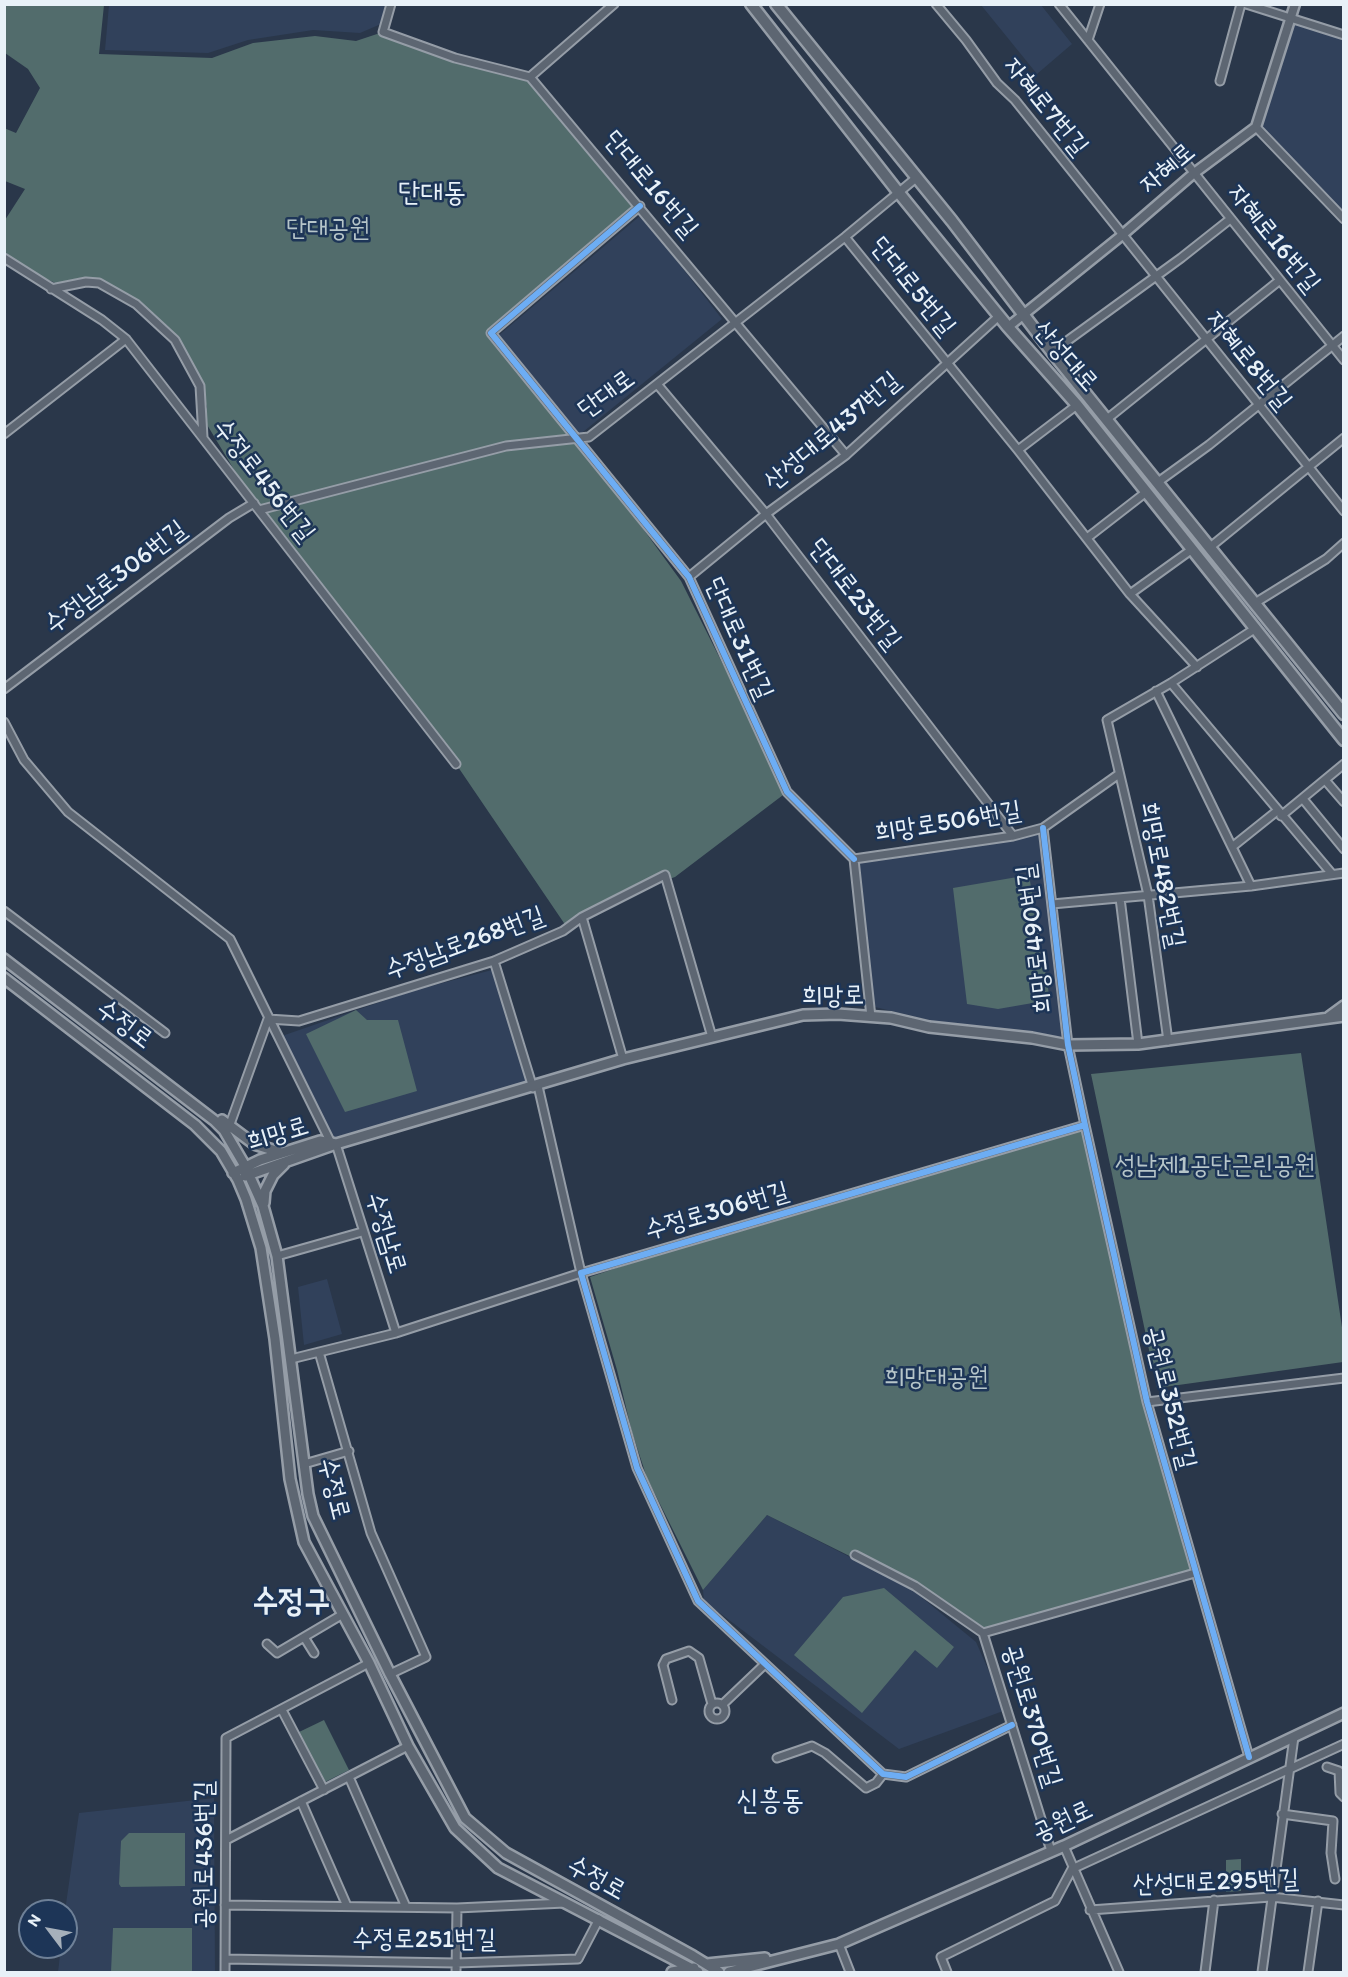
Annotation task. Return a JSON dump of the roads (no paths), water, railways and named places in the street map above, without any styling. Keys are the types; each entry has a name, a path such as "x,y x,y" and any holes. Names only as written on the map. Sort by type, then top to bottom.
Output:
{"main road":[{"name":"산성대로","path":"751,4 898,192 1008,327 1077,405 1344,740"},
{"name":"산성대로","path":"776,4 1024,313 1052,352 1344,714"},
{"name":"수정로","path":"4,959 224,1130 247,1170 263,1206 278,1256 304,1464 313,1516 390,1674 458,1805 475,1829 506,1853 719,1972"},
{"name":"수정로","path":"4,978 195,1125 221,1151 236,1177 259,1236 297,1519 304,1542 369,1663 408,1746 447,1816 469,1844 498,1868 696,1970"},
{"path":"1329,1017 1344,1006"},
{"name":"희망로","path":"247,1170 285,1163 333,1143 536,1087 623,1059 803,1015 871,1017 1068,1045 1168,1041 1344,1016"},
{"path":"1329,1017 1344,1020"},
{"path":"197,1107 216,1115 254,1144 285,1152"},
{"name":"희망로","path":"236,1177 285,1152 320,1141 333,1143"},
{"path":"263,1206 265,1191 273,1174 285,1163"},
{"name":"공원로","path":"729,1972 839,1944 1064,1846 1344,1713"},
{"name":"공원로","path":"672,1972 696,1970 708,1964 795,1956"}],"street":[{"path":"391,4 383,32 455,58 530,77 609,6"},
{"name":"자혜로7번길","path":"936,4 997,82 1015,100 1121,236"},
{"name":"자혜로16번길","path":"1059,4 1152,117 1229,220 1344,360"},
{"path":"1089,40 1100,4"},
{"path":"1220,81 1241,4"},
{"path":"1246,4 1290,20 1344,35"},
{"path":"1295,4 1256,127 1344,219"},
{"name":"단대로16번길","path":"530,77 846,455"},
{"name":"자혜로","path":"1008,327 1121,236 1193,174 1256,127"},
{"name":"단대로","path":"256,507 506,446 589,437 846,237 916,178"},
{"name":"단대로31번길","path":"640,206 491,333 689,577 787,792 854,859"},
{"path":"1052,352 1155,278 1229,220"},
{"name":"자혜로8번길","path":"1121,236 1344,511"},
{"name":"단대로5번길","path":"846,237 1018,450 1130,594 1197,667"},
{"name":"수정로456번길","path":"4,258 102,320 126,339 456,764"},
{"path":"1107,419 1280,280"},
{"path":"51,289 86,282 99,283 136,304 175,340 200,386 203,437"},
{"name":"산성대로437번길","path":"689,577 766,514 846,455 999,316"},
{"path":"1158,482 1344,336"},
{"path":"4,434 126,339"},
{"name":"단대로23번길","path":"657,384 766,514 1013,836"},
{"path":"1018,450 1077,405"},
{"path":"1209,548 1344,438"},
{"path":"1087,538 1145,493"},
{"name":"수정남로306번길","path":"4,689 229,518 256,507"},
{"path":"1255,603 1310,570 1344,543"},
{"path":"1130,594 1191,550"},
{"path":"1251,886 1156,691 1256,628"},
{"path":"1172,682 1332,874"},
{"name":"희망로482번길","path":"1156,691 1107,720 1148,895 1168,1041"},
{"name":"수정남로","path":"4,722 24,760 68,812 230,939 268,1019 333,1143 396,1333"},
{"path":"1232,847 1303,798 1344,764"},
{"name":"희망로506번길","path":"871,1017 854,859 1013,836 1043,828 1119,774"},
{"path":"1325,780 1344,802"},
{"path":"1303,798 1344,849"},
{"name":"희망로490번길","path":"1043,828 1068,1045"},
{"path":"1052,904 1251,886 1344,873"},
{"name":"수정남로268번길","path":"268,1019 299,1021 494,961 563,931 582,917 665,875 712,1037"},
{"path":"1120,898 1138,1044"},
{"path":"4,911 165,1033"},
{"path":"582,917 623,1059"},
{"path":"494,961 536,1087 581,1273 637,1468 699,1601 883,1774 906,1777 1012,1725"},
{"path":"229,1127 268,1019"},
{"name":"공원로352번길","path":"1068,1045 1147,1402 1249,1757"},
{"name":"수정로306번길","path":"291,1359 396,1333 581,1273 1085,1125"},
{"path":"278,1256 362,1232"},
{"path":"320,1352 371,1533 426,1657 390,1674"},
{"path":"1147,1402 1344,1377"},
{"path":"304,1464 349,1451"},
{"path":"297,1519 313,1516"},
{"name":"공원로370번길","path":"855,1555 915,1586 983,1633 1051,1851"},
{"path":"983,1633 1195,1573"},
{"path":"267,1644 277,1653 343,1614"},
{"path":"304,1637 314,1653"},
{"path":"672,1700 663,1665 666,1659 689,1651 699,1658 712,1704 709,1713 714,1719 724,1715 722,1705"},
{"path":"324,1790 282,1710 369,1663"},
{"path":"712,1704 722,1705 765,1664"},
{"name":"공원로436번길","path":"225,1972 226,1738 282,1710"},
{"path":"1262,1972 1287,1771 1294,1737"},
{"path":"947,1972 941,1957 1055,1901 1072,1869 1344,1744"},
{"path":"226,1840 408,1746"},
{"path":"777,1758 805,1746 812,1746 825,1753 866,1788 876,1783 883,1774"},
{"path":"1327,1767 1339,1772 1340,1793 1344,1797"},
{"path":"349,1777 405,1907"},
{"path":"302,1801 347,1906"},
{"path":"1282,1814 1333,1821 1331,1853 1335,1879"},
{"path":"1064,1846 1072,1869 1119,1972"},
{"name":"산성대로295번길","path":"1090,1910 1271,1897 1344,1905"},
{"path":"1205,1972 1214,1900"},
{"path":"1308,1972 1318,1901"},
{"path":"225,1905 457,1908 565,1903"},
{"path":"456,1972 457,1908"},
{"name":"수정로251번길","path":"225,1959 456,1963 578,1959 599,1919"},
{"path":"839,1944 850,1972"}],"district":[{"name":"단대동","path":"432,194"},
{"name":"수정구","path":"291,1603"},
{"name":"신흥동","path":"770,1802"}],"park label":[{"name":"단대공원","path":"328,229"},
{"name":"성남제1공단근린공원","path":"1215,1166"},
{"name":"희망대공원","path":"936,1378"}]}
